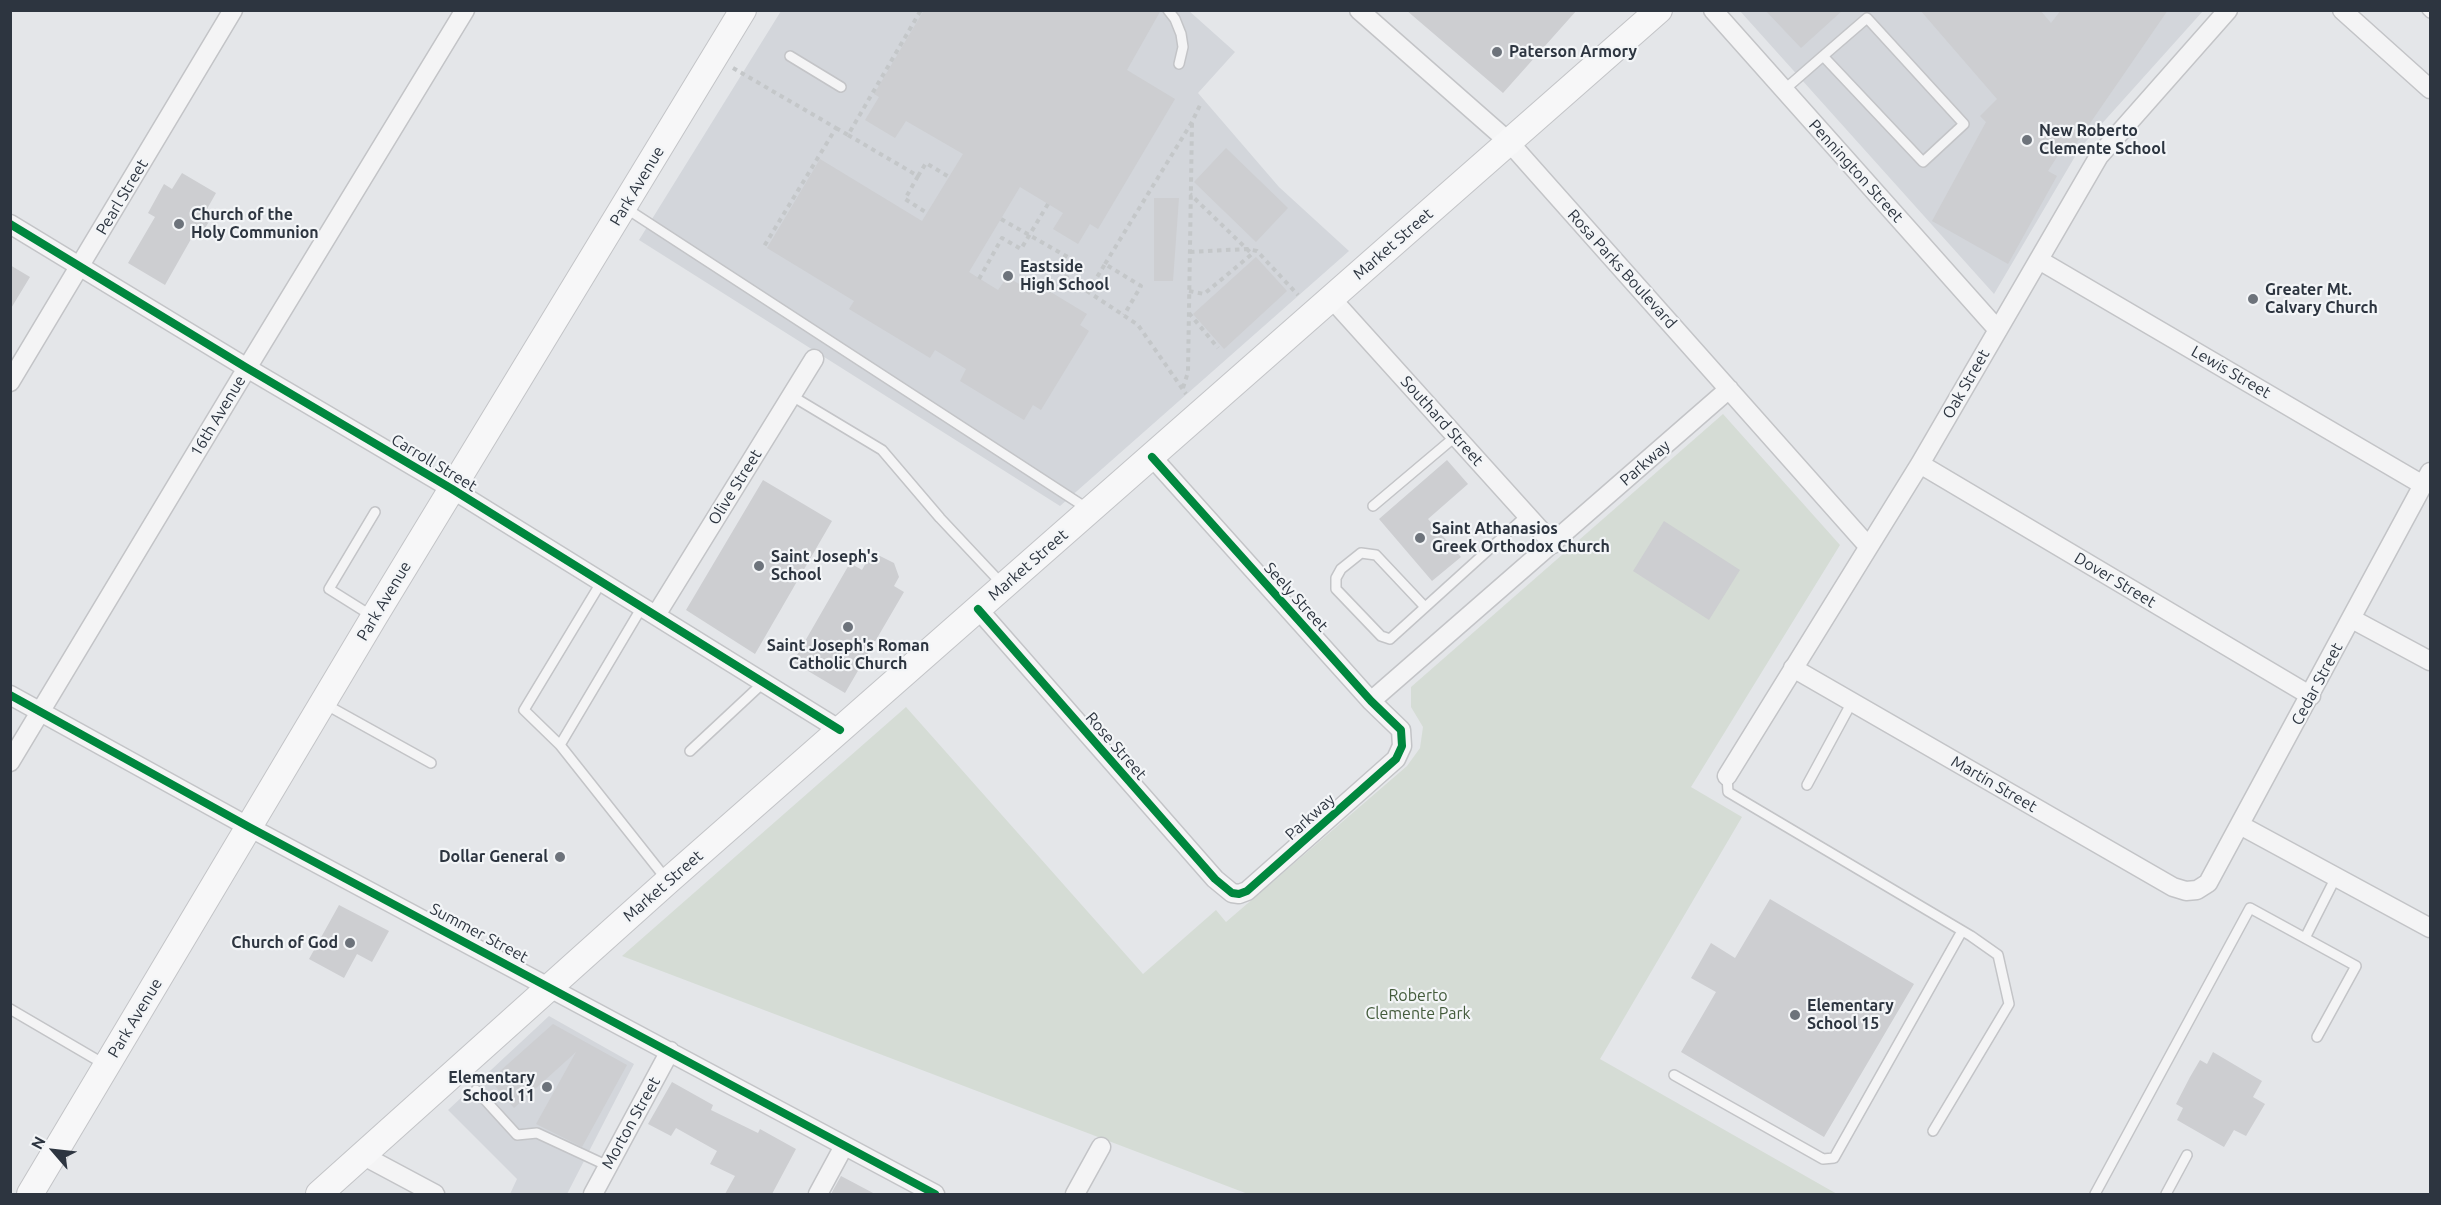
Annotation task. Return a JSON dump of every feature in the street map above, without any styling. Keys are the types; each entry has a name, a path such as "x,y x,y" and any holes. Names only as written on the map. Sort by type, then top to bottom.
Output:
{"main road":[{"name":"Park Avenue","path":"30,1194 374,617 743,10"},
{"name":"Market Street","path":"319,1194 549,986 1659,10"}],"street":[{"name":"Pearl Street","path":"10,382 233,10"},
{"name":"16th Avenue","path":"12,756 41,712 465,10"},
{"name":"Rosa Parks Boulevard","path":"1359,10 1509,142 1868,546"},
{"name":"Pennington Street","path":"1713,10 1998,330"},
{"name":"Oak Street","path":"1727,776 1920,464 2099,156 2228,10"},
{"path":"2342,10 2430,89"},
{"name":"Carroll Street","path":"10,224 452,489 840,730"},
{"name":"Lewis Street","path":"2039,260 2427,478"},
{"name":"Southard Street","path":"1331,298 1553,544"},
{"name":"Olive Street","path":"649,611 792,396 814,359"},
{"name":"Parkway","path":"1371,701 1729,389"},
{"name":"Seely Street","path":"1152,457 1371,701 1401,730 1402,746 1396,759"},
{"name":"Dover Street","path":"1920,464 2311,696"},
{"name":"Cedar Street","path":"2197,890 2208,883 2427,478"},
{"name":"Rose Street","path":"978,609 1215,879 1232,893 1239,894"},
{"path":"2352,619 2430,661"},
{"name":"Martin Street","path":"1793,668 2173,886 2186,891 2197,890"},
{"name":"Summer Street","path":"10,695 249,827 935,1194"},
{"name":"Parkway","path":"1239,894 1247,891 1396,759"},
{"path":"2240,825 2430,928"},
{"name":"Morton Street","path":"593,1194 670,1052"},
{"path":"818,1194 844,1146"},
{"path":"1075,1194 1101,1147"},
{"path":"362,1155 435,1194"}],"lane":[{"path":"1168,10 1175,18 1181,34 1183,47 1179,64"},
{"path":"1784,90 1823,56 1867,18 1964,124 1923,162 1823,56"},
{"path":"790,56 842,87"},
{"path":"624,207 1090,510"},
{"path":"792,396 882,450 940,518 1004,586"},
{"path":"1373,506 1456,436"},
{"path":"374,617 328,589 375,512"},
{"path":"1425,607 1376,555 1361,553 1341,569 1336,579 1336,589 1381,636 1390,639 1527,515"},
{"path":"602,582 524,710 560,745 668,881"},
{"path":"560,745 649,611"},
{"path":"690,751 764,682"},
{"path":"1808,785 1852,702"},
{"path":"323,703 431,764"},
{"path":"1727,776 1728,792 1962,931 1998,955 2009,1004 1933,1131"},
{"path":"2305,938 2336,877"},
{"path":"2095,1194 2250,908 2356,966 2317,1037"},
{"path":"1674,1075 1823,1159 1834,1158 1962,931"},
{"path":"10,1009 106,1066"},
{"path":"476,1090 517,1135 537,1134 608,1166"},
{"path":"2166,1194 2187,1155"}],"path":[{"path":"848,135 921,10"},
{"path":"733,67 918,176"},
{"path":"1088,291 1192,122 1201,103"},
{"path":"1183,389 1188,372 1192,122"},
{"path":"762,248 836,128"},
{"path":"927,213 905,199 918,176 926,163 949,177"},
{"path":"1189,291 1204,294 1252,254 1190,194"},
{"path":"980,279 1002,238 1021,249 1048,204"},
{"path":"1001,219 1073,260 1066,277 1138,325 1186,394"},
{"path":"1190,252 1246,249 1257,251 1298,295"},
{"path":"1105,264 1142,286 1124,315"},
{"path":"1189,312 1218,348"}],"shaded area":[{"name":"Eastside High School","path":"1188,10 1235,52 1198,93 1279,187 1349,251 1060,506 639,240 781,11"},
{"path":"1740,11 2203,11 2080,148 1994,294"},
{"name":"Elementary School 11","path":"549,1016 634,1064 567,1194 510,1194 517,1179 448,1110"}],"green space":[{"name":"Roberto Clemente Park","path":"1723,414 1840,545 1691,787 1742,817 1600,1059 1837,1194 1248,1194 622,956 906,707 1143,974 1216,910 1226,922 1407,766 1420,748 1423,727 1411,707 1411,687"}],"building":[{"path":"924,10 1161,10 1127,70 1175,99 1098,229 1090,224 1078,244 1053,229 1063,213 1020,187 969,272 998,290 1007,277 1021,285 1026,277 1087,314 1080,325 1089,331 1041,410 1033,405 1024,420 960,381 966,369 935,350 930,358 849,309 854,301 767,248 820,159 922,221 963,154 906,121 895,138 865,120 879,97 874,94"},
{"name":"Paterson Armory","path":"1406,10 1577,10 1503,93"},
{"path":"1765,10 1843,10 1801,48"},
{"name":"New Roberto Clemente School","path":"1920,10 2040,10 2051,23 2061,10 2168,10 2073,148 2066,143 2048,171 2057,176 2008,264 1932,221 1986,122 1980,116 1997,99"},
{"path":"1226,148 1288,208 1256,242 1194,182"},
{"name":"Church of the Holy Communion","path":"182,173 216,193 207,209 214,213 201,235 195,232 165,285 128,263 155,217 148,213 164,184 172,189"},
{"path":"1154,198 1179,198 1173,281 1154,281"},
{"path":"1256,257 1287,291 1224,349 1193,314"},
{"path":"10,265 30,277 10,310"},
{"name":"Saint Athanasios Greek Orthodox Church","path":"1447,460 1468,484 1428,519 1461,557 1432,581 1379,519"},
{"name":"Saint Joseph's School","path":"763,480 832,521 755,654 686,610"},
{"path":"1664,521 1740,570 1709,620 1633,571"},
{"name":"Saint Joseph's Roman Catholic Church","path":"880,556 894,563 899,577 894,586 904,592 845,693 793,662 850,563 862,570 868,559"},
{"path":"1770,899 1914,984 1824,1137 1681,1052 1716,992 1691,978 1711,943 1735,958"},
{"name":"Church of God","path":"339,905 389,931 372,962 357,954 344,978 309,959"},
{"path":"553,1024 627,1065 582,1147 536,1124 576,1052 514,1108 490,1080"},
{"path":"2213,1052 2262,1081 2253,1097 2265,1104 2246,1136 2234,1130 2224,1147 2177,1120 2183,1108 2176,1104 2190,1077 2200,1060 2207,1064"},
{"path":"672,1082 713,1105 711,1110 758,1133 760,1129 796,1149 772,1194 725,1194 735,1176 710,1164 717,1151 676,1128 671,1136 648,1124"},
{"path":"841,1176 875,1194 831,1194"}],"cycle path":[{"path":"10,224 452,489 840,730"},
{"path":"978,609 1215,879 1232,893 1239,894 1247,891 1396,759 1402,746 1401,730 1371,701 1152,457"},
{"path":"10,695 249,827 935,1194"}],"place":[{"name":"Paterson Armory","path":"1497,52"},
{"name":"New Roberto Clemente School","path":"2027,140"},
{"name":"Church of the Holy Communion","path":"179,224"},
{"name":"Eastside High School","path":"1008,276"},
{"name":"Greater Mt. Calvary Church","path":"2253,299"},
{"name":"Saint Athanasios Greek Orthodox Church","path":"1420,538"},
{"name":"Saint Joseph's School","path":"759,566"},
{"name":"Saint Joseph's Roman Catholic Church","path":"848,627"},
{"name":"Dollar General","path":"560,857"},
{"name":"Church of God","path":"350,943"},
{"name":"Elementary School 15","path":"1795,1015"},
{"name":"Elementary School 11","path":"547,1087"}]}
